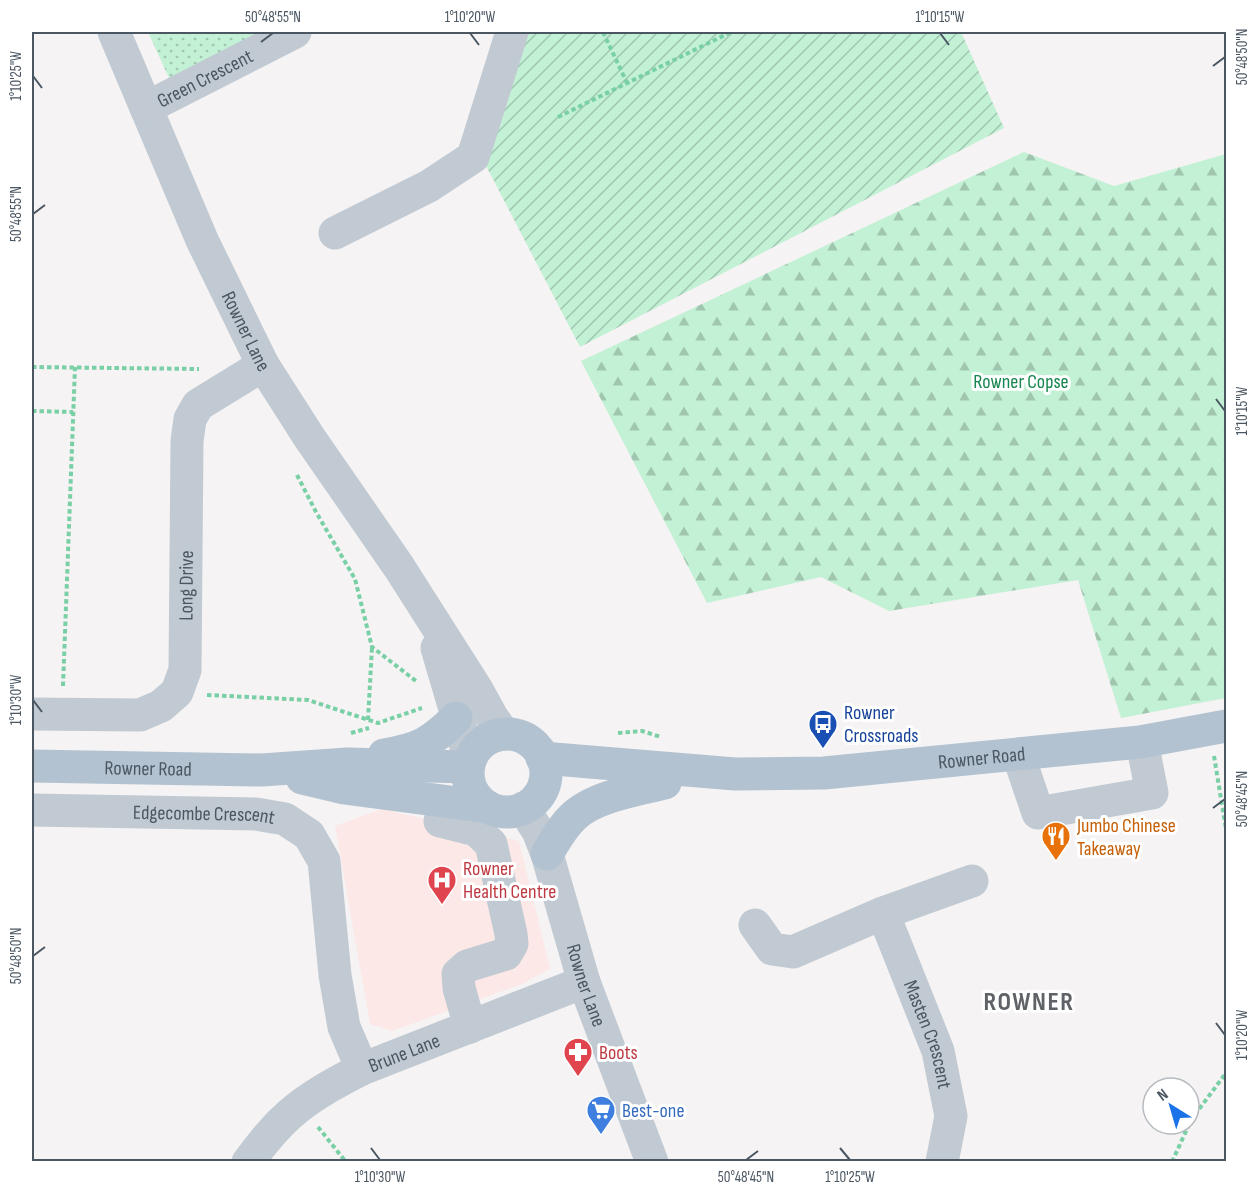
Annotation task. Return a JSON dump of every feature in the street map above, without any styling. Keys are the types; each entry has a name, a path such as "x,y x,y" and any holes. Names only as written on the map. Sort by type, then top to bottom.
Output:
{"main road":[{"path":"347,764 411,750 437,737 444,711"},
{"name":"Rowner Road","path":"544,770 735,774 824,773 1142,741 1218,728"},
{"path":"504,734 527,740 536,748 544,770 540,794 533,802 511,812 488,807 478,800 472,790 468,779 469,764 483,742 504,734"},
{"name":"Rowner Road","path":"32,765 262,770 347,764 469,764"},
{"name":"Rowner Road","path":"262,770 344,788 488,807"},
{"name":"Rowner Road","path":"544,770 665,783 735,774"},
{"path":"547,854 562,829 575,815 621,793 665,783"}],"street":[{"name":"Rowner Lane","path":"114,32 202,240 263,365 309,437 399,567 504,734"},
{"name":"Green Crescent","path":"146,108 295,32"},
{"path":"334,233 429,186 473,157 512,32"},
{"name":"Long Drive","path":"32,714 140,715 161,706 177,692 184,670 187,441 190,418 198,405 263,365"},
{"name":"Rowner Lane","path":"423,606 453,698 444,711 469,764"},
{"path":"1018,754 1038,813 1152,793 1142,741"},
{"name":"Rowner Lane","path":"523,808 538,831 547,854 584,982 652,1161"},
{"name":"Edgecombe Crescent","path":"32,810 256,814 285,819 309,835 324,861 335,975 344,1027 362,1069"},
{"path":"440,821 476,830 491,844 511,934 512,944 506,954 486,958 467,966 458,974 459,988 470,1027"},
{"path":"755,925 772,949 793,951 883,913 972,881"},
{"name":"Masten Crescent","path":"883,913 938,1051 951,1116 942,1161"},
{"name":"Brune Lane","path":"248,1161 290,1113 329,1087 362,1069 584,982"}],"path":[{"path":"603,32 627,83"},
{"path":"558,117 731,32"},
{"path":"32,367 202,369 214,394"},
{"path":"63,692 75,367"},
{"path":"32,411 73,412"},
{"path":"296,473 355,579 372,647 368,720"},
{"path":"372,647 425,688"},
{"path":"205,694 308,700 378,723 444,711"},
{"path":"1218,728 1227,829"},
{"path":"611,734 642,731 671,741"},
{"path":"1172,1161 1191,1120 1227,1073"},
{"path":"301,1106 346,1161"}],"shaded area":[{"name":"Rowner Health Centre","path":"382,809 519,841 550,969 522,984 392,1031 370,1024 335,826"}],"green space":[{"path":"148,32 267,32 169,78"},
{"path":"524,32 961,32 1004,128 580,347 482,158"},
{"name":"Rowner Copse","path":"1024,152 1114,186 1226,154 1226,698 1121,718 1078,580 889,611 821,577 707,603 581,361"}],"place":[{"name":"Rowner Crossroads","path":"823,750"},
{"name":"Jumbo Chinese Takeaway","path":"1056,862"},
{"name":"Rowner Health Centre","path":"442,906"},
{"name":"Boots","path":"578,1078"},
{"name":"Best-one","path":"601,1136"}],"district":[{"name":"ROWNER","path":"1029,1001"}]}
